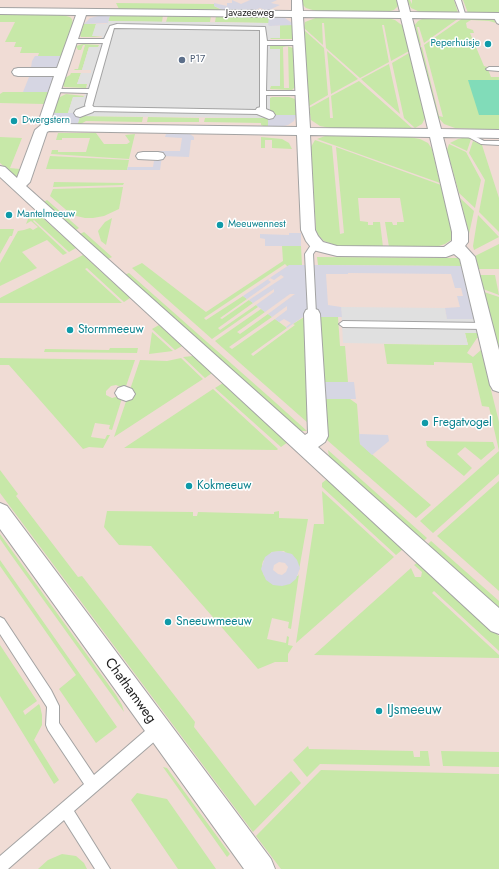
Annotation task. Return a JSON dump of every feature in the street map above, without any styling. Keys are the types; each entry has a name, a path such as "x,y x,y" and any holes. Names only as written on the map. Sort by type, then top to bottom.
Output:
{"street":[{"path":"55,12 60,0"},
{"path":"297,0 296,21 299,43 301,94 300,123 308,230 310,238 316,244 324,248 337,251 446,252 456,247 460,242 460,232 402,0"},
{"name":"Javazeeweg","path":"0,11 55,12 82,19 238,12 269,21 406,15 498,18"},
{"path":"16,185 23,182 41,130 51,119 55,91 72,41 82,19"},
{"path":"18,72 62,72"},
{"path":"51,119 57,129 275,130 300,123 436,133 499,134"},
{"path":"143,156 158,156"},
{"path":"0,170 499,623"},
{"path":"456,247 467,257 472,292 484,326 499,386"},
{"path":"305,446 318,436 312,314"},
{"name":"Chathamweg","path":"0,512 261,869"}],"lane":[{"path":"458,0 464,16"},
{"path":"107,17 269,21 264,30 263,107 265,113 111,110 85,111 88,106 110,30 107,17"},
{"path":"72,41 107,41"},
{"path":"264,42 299,43"},
{"path":"489,69 499,69"},
{"path":"55,91 92,91"},
{"path":"263,93 301,94"},
{"path":"466,133 483,143 499,143"},
{"path":"312,314 309,254 316,244"},
{"path":"343,324 484,326"},
{"path":"0,623 48,694 53,706 53,724 93,785"},
{"path":"0,866 158,729"},
{"path":"65,809 103,869"}],"shaded area":[{"path":"0,0 499,0 499,869 0,869"},
{"path":"232,0 241,4 250,0 277,0 271,3 280,5 267,11 260,8 253,11 225,11 214,6 214,3 227,6 227,3 232,3"},
{"path":"110,15 108,23 84,24 90,18"},
{"path":"269,16 285,18 293,25 270,26 268,25"},
{"name":"P17","path":"109,21 268,23 270,26 280,26 280,38 270,38 270,49 280,49 280,86 270,86 270,115 268,118 80,116 68,113 73,97 84,97 88,84 77,84 81,73 91,73 91,70 82,70 89,47 99,47 102,36 92,36 96,24 106,24"},
{"path":"35,56 61,56 57,68 31,68 32,61"},
{"path":"54,76 48,92 23,92 29,77"},
{"path":"53,113 79,113 80,117 77,126 62,124 55,121"},
{"path":"296,115 294,121 288,125 268,128 268,116"},
{"path":"166,134 190,134 194,137 194,140 191,140 189,157 162,156 160,170 127,170 128,167 153,167 154,161 157,161 159,151 180,151 182,138 165,137"},
{"path":"289,233 301,233 301,246 265,246 265,239 260,238 260,234 289,235"},
{"path":"289,265 305,265 305,267 314,268 314,265 461,266 474,319 447,319 445,308 460,307 457,296 463,296 461,288 455,288 451,274 326,274 328,305 341,307 342,317 317,317 307,314 287,328 286,327 291,323 284,319 279,322 275,319 287,310 287,306 272,317 268,314 295,294 290,294 265,312 256,305 274,292 274,289 253,303 249,300 284,277 281,275 274,280 270,278 268,280 271,282 247,299 243,296"},
{"path":"341,307 445,308 447,319 474,319 477,333 465,333 468,345 343,343"},
{"path":"324,382 354,382 356,399 325,399"},
{"path":"359,434 388,435 389,441 372,455 360,444"},
{"path":"280,551 292,554 297,560 300,568 296,579 290,584 282,586 273,585 266,580 261,569 265,557 272,552","holes":["279,562 285,563 288,567 286,572 282,575 273,570 274,565"]}],"green space":[{"path":"302,0 397,0 398,6 394,10 386,12 319,12 306,8 303,5"},
{"path":"407,0 410,0 412,4 412,0 454,0 458,13 420,12 411,8"},
{"path":"463,0 499,0 499,13 468,13"},
{"path":"116,3 214,4 214,6 222,10 119,9"},
{"path":"0,14 58,14 70,17 73,24 61,56 38,56 39,53 20,53 22,47 14,47 16,42 5,42 15,22 0,22"},
{"path":"110,15 163,15 162,22 108,21"},
{"path":"168,15 211,16 210,22 166,22"},
{"path":"216,16 269,16 269,23 215,22"},
{"path":"318,17 384,17 395,20 403,26 409,51 391,61 384,25 382,25 389,62 360,78 326,48 324,23 322,23 323,45 304,28 305,22"},
{"path":"424,18 459,18 424,43 419,27 417,27 420,46 414,26 418,21"},
{"path":"463,18 493,18 496,23 471,20 466,23 467,28 473,30 474,33 470,33 484,66 487,67 491,77 499,77 499,130 455,128 444,124 438,117 420,48 422,47 439,116 443,117 424,45"},
{"path":"84,24 96,24 93,36 102,37 81,37 80,35"},
{"path":"280,25 293,25 292,39 270,38 280,37"},
{"path":"304,30 324,48 328,95 309,106"},
{"path":"83,44 99,45 98,47 89,47 82,70 74,70 78,69 85,45 83,45 81,50 78,50 76,46"},
{"path":"270,46 287,46 283,47 284,88 289,88 288,46 293,48 295,87 292,90 270,89 271,86 280,86 280,49 270,49"},
{"path":"327,51 358,79 331,94"},
{"path":"409,53 425,118 422,124 415,128 404,118 392,63"},
{"path":"389,64 400,114 361,79"},
{"path":"71,73 81,73 77,84 87,84 86,88 64,87 63,84 65,78"},
{"path":"468,80 499,80 499,115 479,115"},
{"path":"359,81 412,128 330,128 320,126 311,120 309,108 329,97 330,118 333,118 331,96"},
{"path":"3,92 48,92 44,104 0,103 0,94"},
{"path":"66,94 84,96 73,97 68,113 53,113 58,98"},
{"path":"289,97 295,99 296,115 270,115 270,98"},
{"path":"80,116 143,117 142,122 86,121 77,126"},
{"path":"148,117 199,118 199,122 147,122"},
{"path":"205,118 268,118 268,128 261,125 261,123 204,122"},
{"path":"58,133 96,133 104,144 127,144 130,142 125,135 135,134 129,159 51,154 52,150 58,150 58,152 86,152 90,138 62,138 62,140 56,140"},
{"path":"325,136 409,137 420,139 428,143 432,149 440,183 317,139"},
{"path":"0,137 22,138 10,168 20,169 17,176 15,176 0,163"},
{"path":"261,137 282,139 289,143 292,149 272,148 272,140 265,140 265,148 261,148"},
{"path":"467,137 471,139 467,151 450,143 458,139"},
{"path":"315,140 332,146 340,234 344,233 336,147 441,185 453,234 451,240 436,247 389,247 385,222 392,222 393,225 397,225 397,222 404,222 400,198 358,198 360,221 368,222 368,225 373,225 373,222 380,222 383,247 338,246 324,241 316,230 311,147"},
{"path":"473,141 482,145 499,198 499,232 479,212 485,180 469,153"},
{"path":"449,144 466,152 481,180 475,208 459,193 447,150"},
{"path":"50,156 129,160 127,170 46,169"},
{"path":"54,182 124,183 123,185 53,187"},
{"path":"123,187 119,209 104,216 93,218 72,215 50,196 53,189"},
{"path":"460,198 474,211 469,234"},
{"path":"47,200 79,228 76,230 44,202"},
{"path":"35,211 76,248 69,252 34,220 33,221 67,253 63,255 47,240 22,252 37,268 0,286 0,263 18,231 30,228 33,230 38,227 31,221 26,224 30,214"},
{"path":"478,215 499,237 474,250 473,246"},
{"path":"112,218 106,245 101,241 98,231 105,222"},
{"path":"0,229 14,229 12,236 10,236 0,254"},
{"path":"84,232 112,257 108,259 80,234"},
{"path":"499,244 499,269 479,269 475,256"},
{"path":"282,246 301,246 302,265 287,266 285,264 204,318 206,320 243,296 247,299 220,318 222,319 249,300 253,303 218,328 220,330 256,305 258,307 212,339 132,268 142,263 206,312 283,261"},
{"path":"83,255 130,298 124,302 87,268 85,269 122,303 0,303 0,298"},
{"path":"317,257 459,258 461,266 318,265"},
{"path":"129,273 307,431 299,431 124,275"},
{"path":"479,275 495,275 499,295 483,289"},
{"path":"484,292 499,297 499,351"},
{"path":"261,309 265,312 237,332 240,334 268,314 272,317 229,347 232,349 275,319 287,328 251,354 253,356 304,317 308,423 215,341"},
{"path":"320,317 338,317 340,346 345,346 348,382 324,382"},
{"path":"159,325 182,346 175,350 152,329"},
{"path":"152,332 173,351 149,354"},
{"path":"465,333 477,333 478,338 467,353 473,357 481,350 499,422 499,451 489,407 482,406 472,363 434,362 434,365 387,364 384,344 468,345"},
{"path":"110,348 138,348 137,353 44,352 45,349 109,350"},
{"path":"193,356 212,373 205,378 183,357"},
{"path":"0,358 135,360 124,392 121,387 116,385 111,386 106,391 106,395 112,398 123,395 112,430 109,429 110,425 95,423 91,437 105,439 107,435 110,435 103,448 89,447 83,449 9,365 0,365"},
{"path":"181,358 203,379 114,437 140,360 167,361"},
{"path":"223,383 288,442 281,447 215,388"},
{"path":"213,389 278,449 124,448"},
{"path":"325,399 350,399 357,404 360,444 431,505 416,518 327,440"},
{"path":"426,441 493,442 495,448 481,460 465,447 457,454 472,468 464,476 427,446"},
{"path":"328,450 427,538 423,542 329,457"},
{"path":"499,451 499,474 433,533 420,521"},
{"path":"0,470 18,494 16,496 78,577 82,576 195,722 194,727 255,806 291,771 301,783 253,832 0,493"},
{"path":"327,479 403,549 396,555 322,487 322,483"},
{"path":"499,481 499,591 437,536"},
{"path":"322,491 394,557 296,643 314,524 324,524"},
{"path":"107,511 193,512 193,516 197,516 198,512 274,514 274,512 279,511 279,518 308,519 299,567 284,551 272,552 263,561 262,565 264,576 298,576 299,574 291,629 288,628 289,622 272,618 267,639 286,643 287,636 289,637 288,645 293,646 288,654 288,662 275,662 258,669 151,546 119,545 104,527"},
{"path":"0,534 116,695 124,712 9,552 0,539"},
{"path":"431,541 499,601 499,609 427,545"},
{"path":"0,560 117,727 96,743 59,689 76,675 0,566"},
{"path":"418,562 499,636 499,651 434,591 432,593 499,655 499,658 314,655 411,568 415,577 421,577 422,572 414,565"},
{"path":"0,645 37,701 23,711 25,715 39,704 40,706 42,725 34,740 59,780 54,784 0,696"},
{"path":"308,746 309,749 413,751 414,757 420,757 420,751 428,751 430,766 320,764 307,777 293,760"},
{"path":"441,751 499,752 499,767 443,766"},
{"path":"163,767 167,768 230,854 227,857"},
{"path":"321,770 499,774 499,869 281,869 256,836"},
{"path":"137,793 167,799 216,869 178,869 131,800"},
{"path":"62,854 76,856 84,863 87,869 38,869 48,860"}],"place":[{"name":"Peperhuisje","path":"488,44"},
{"name":"P17","path":"182,60"},
{"name":"Dwergstern","path":"14,121"},
{"name":"Mantelmeeuw","path":"9,215"},
{"name":"Meeuwennest","path":"220,225"},
{"name":"Stormmeeuw","path":"70,330"},
{"name":"Fregatvogel","path":"425,423"},
{"name":"Kokmeeuw","path":"189,486"},
{"name":"Sneeuwmeeuw","path":"168,622"},
{"name":"IJsmeeuw","path":"379,711"}]}
